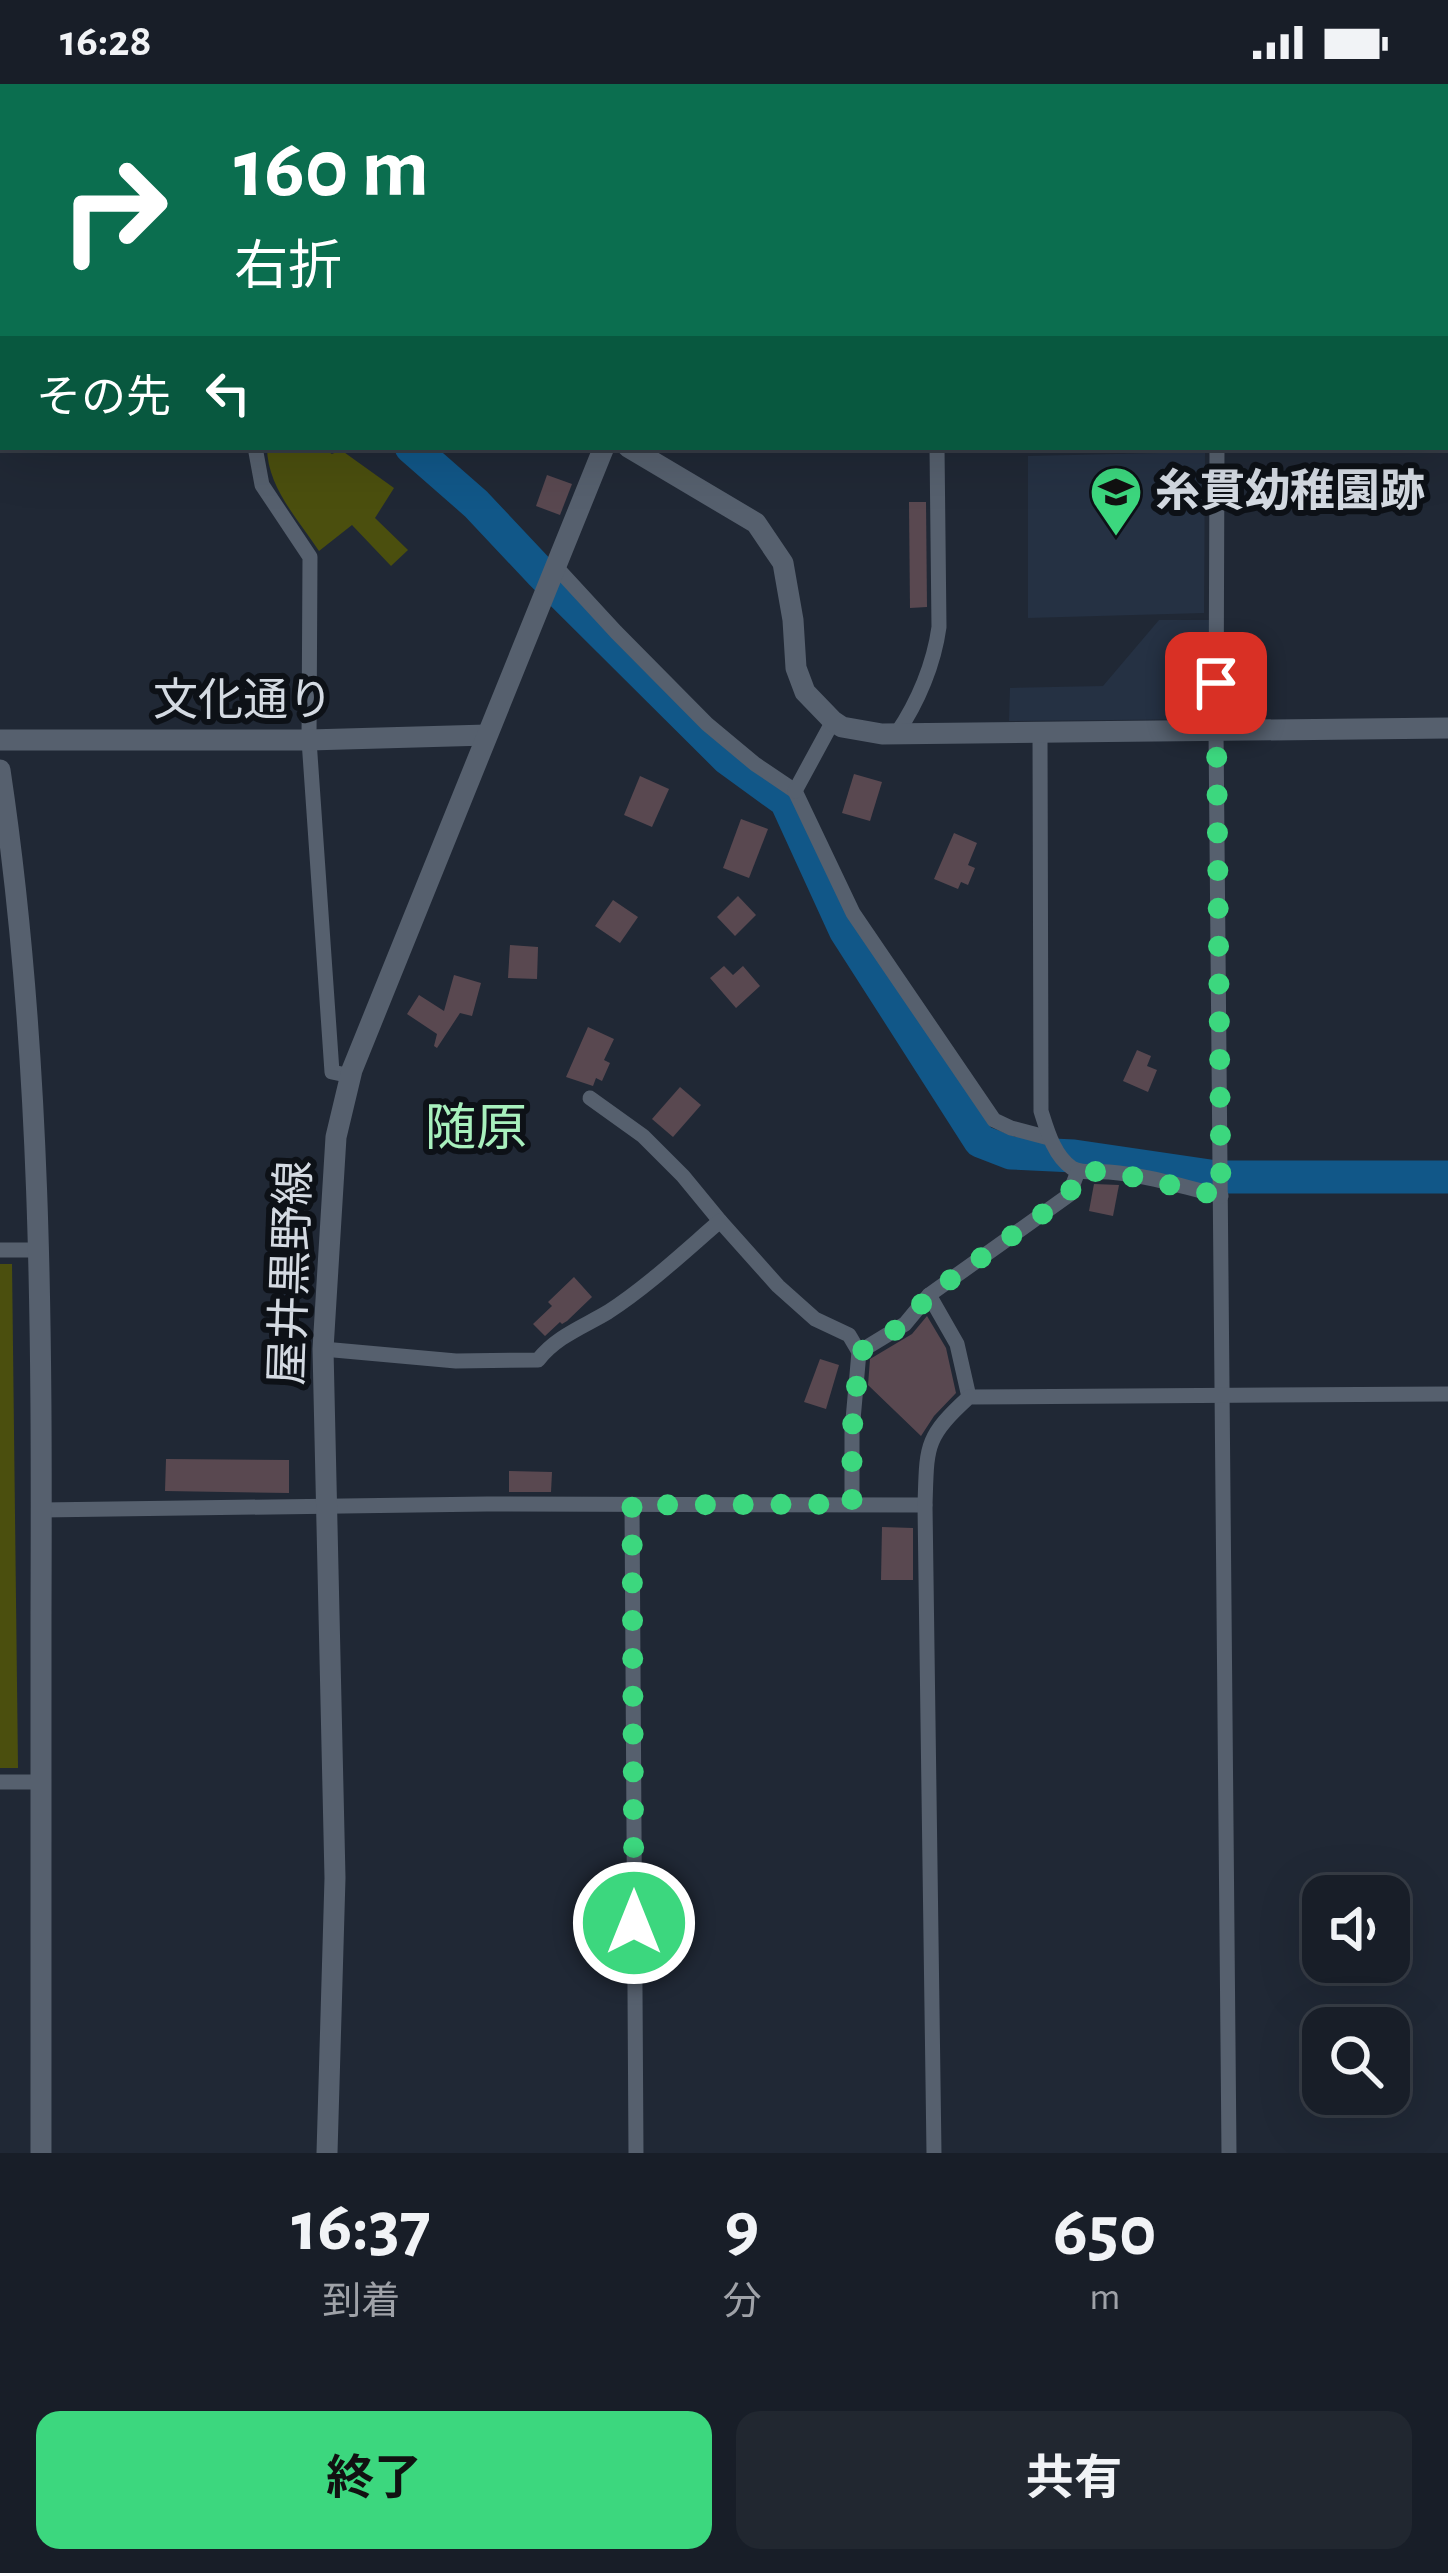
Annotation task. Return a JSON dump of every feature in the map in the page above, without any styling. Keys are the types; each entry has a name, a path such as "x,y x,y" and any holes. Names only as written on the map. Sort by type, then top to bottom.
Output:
{"street":[{"path":"256,450 262,485 310,557 309,740 332,1072 351,1076"},
{"name":"屋井黒野線","path":"327,2153 334,1878 323,1349 336,1137 351,1076 603,450"},
{"path":"633,450 756,523 783,563 796,668 805,692 842,727 897,733 1448,728"},
{"path":"897,733 936,651 937,450"},
{"path":"1217,450 1229,2153"},
{"path":"557,568 707,724 795,791 853,913 994,1120 1049,1138"},
{"path":"795,791 833,721"},
{"path":"1040,733 1041,1111 1049,1138 1078,1171 1130,1175 1221,1196"},
{"name":"文化通り","path":"0,740 487,735"},
{"path":"0,770 30,1041 39,1250 41,2153"},
{"path":"590,1098 644,1136 778,1286 815,1319 849,1335 860,1352 852,1431 852,1504"},
{"path":"860,1352 905,1324 929,1295 1069,1195 1078,1171"},
{"path":"323,1349 456,1361 538,1360 549,1347 664,1270 720,1221"},
{"path":"0,1250 39,1250"},
{"path":"929,1295 957,1344 969,1396"},
{"path":"934,2153 925,1504 927,1448 940,1423 969,1396 1448,1394"},
{"path":"41,1510 925,1504"},
{"path":"632,1505 636,2153"},
{"path":"0,1782 40,1782"}],"shaded area":[{"path":"267,450 332,454 341,450 394,488 375,518 408,550 391,566 352,525 319,551 278,489"},
{"name":"糸貫幼稚園跡","path":"1205,452 1204,613 1028,618 1028,456"},
{"path":"1159,620 1213,620 1212,719 1009,721 1010,688 1103,686"},
{"path":"0,1264 12,1264 18,1768 0,1768"}],"building":[{"path":"547,475 572,484 560,515 536,506"},
{"path":"909,502 926,502 927,607 910,608"},
{"path":"854,774 882,782 870,821 842,813"},
{"path":"640,776 669,789 652,827 624,815"},
{"path":"741,819 768,829 749,878 723,868"},
{"path":"954,833 977,843 968,865 975,868 968,885 961,882 958,889 934,879"},
{"path":"738,896 756,915 735,936 717,917"},
{"path":"613,900 638,917 620,943 595,926"},
{"path":"510,945 538,947 537,979 508,978"},
{"path":"724,966 733,975 743,966 760,986 736,1008 710,978"},
{"path":"454,975 481,983 472,1016 460,1013 437,1048 437,1034 407,1014 419,995 444,1011"},
{"path":"588,1027 614,1039 604,1060 610,1063 602,1081 596,1078 593,1086 566,1077"},
{"path":"1137,1050 1151,1056 1147,1066 1157,1070 1148,1092 1123,1081"},
{"path":"680,1087 701,1105 673,1137 652,1119"},
{"path":"1094,1184 1119,1185 1113,1216 1089,1211"},
{"path":"574,1277 592,1297 545,1336 533,1324"},
{"path":"927,1316 946,1348 956,1393 921,1436 868,1385 870,1359 912,1334"},
{"path":"820,1359 839,1365 826,1409 804,1402"},
{"path":"166,1459 289,1460 289,1493 165,1491"},
{"path":"509,1471 552,1472 551,1492 509,1492"},
{"path":"882,1527 913,1528 913,1580 881,1580"}],"waterway":[{"path":"414,450 476,504 728,759 786,801 845,930 980,1141 1011,1153 1074,1156 1217,1177 1448,1177"}],"place":[{"name":"糸貫幼稚園跡","path":"1116,538"}],"district":[{"name":"随原","path":"476,1129"}],"route":[{"path":"634,1923 632,1505 852,1504 852,1431 860,1352 905,1324 929,1295 1069,1195 1078,1171 1111,1172 1221,1196 1216,683"}]}
